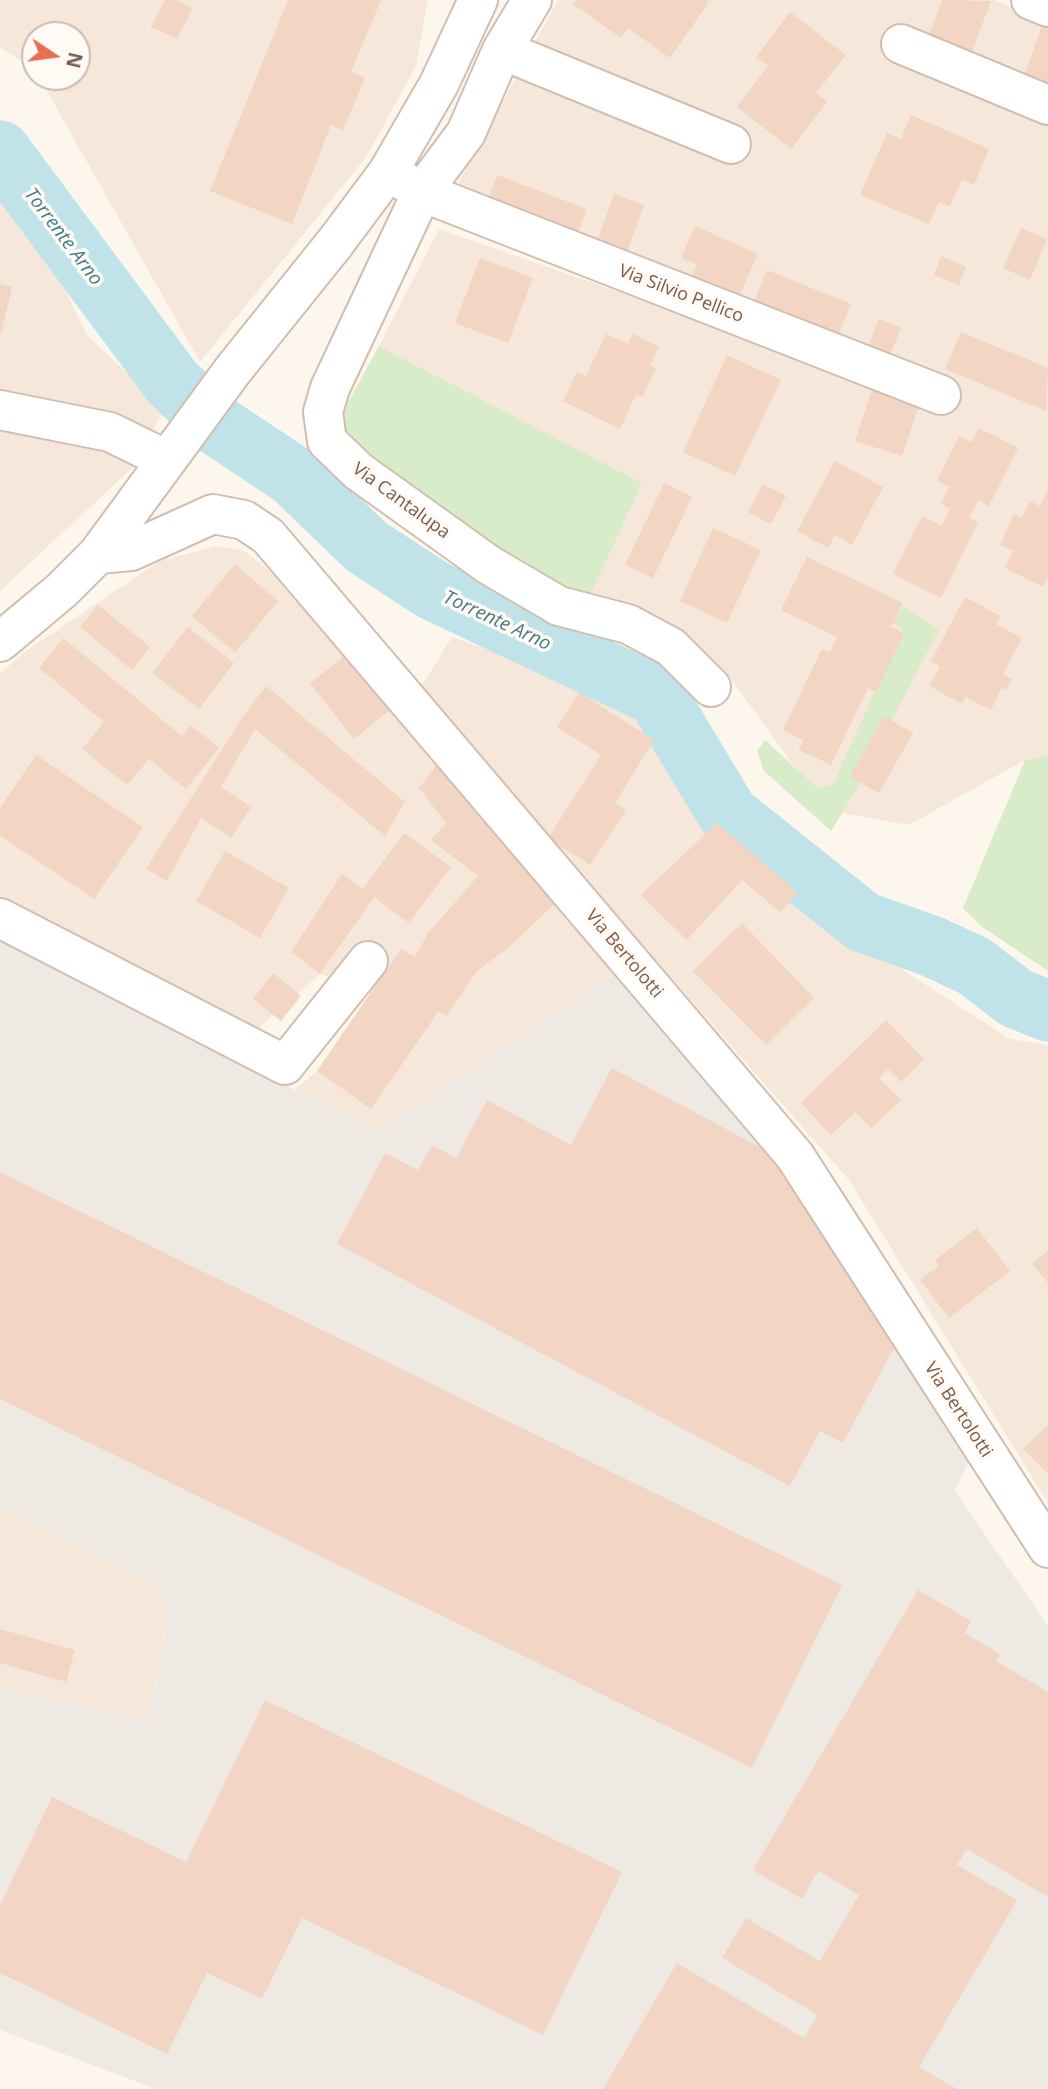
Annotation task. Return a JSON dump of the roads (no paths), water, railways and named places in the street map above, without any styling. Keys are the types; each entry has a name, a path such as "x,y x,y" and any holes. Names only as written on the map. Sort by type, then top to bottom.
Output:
{"street":[{"path":"0,642 62,590 98,554 233,370 388,172 439,84 478,0"},
{"name":"Via Cantalupa","path":"532,0 502,50 466,133 422,192 330,388 323,412 327,441 358,471 489,565 559,606 628,624 671,647 711,687"},
{"path":"1031,0 1048,7"},
{"path":"901,44 1048,106"},
{"path":"502,50 732,144"},
{"name":"Via Silvio Pellico","path":"388,172 422,192 941,396"},
{"path":"0,410 110,432 175,450"},
{"name":"Via Bertolotti","path":"98,554 131,551 213,514 244,520 268,536 795,1156 1048,1548"},
{"path":"0,918 285,1065 368,961"}],"waterway":[{"name":"Torrente Arno","path":"0,151 172,382 215,424 292,475 367,547 433,590 657,696 728,814 863,922 931,946 974,966 1016,998 1048,1011"}]}
